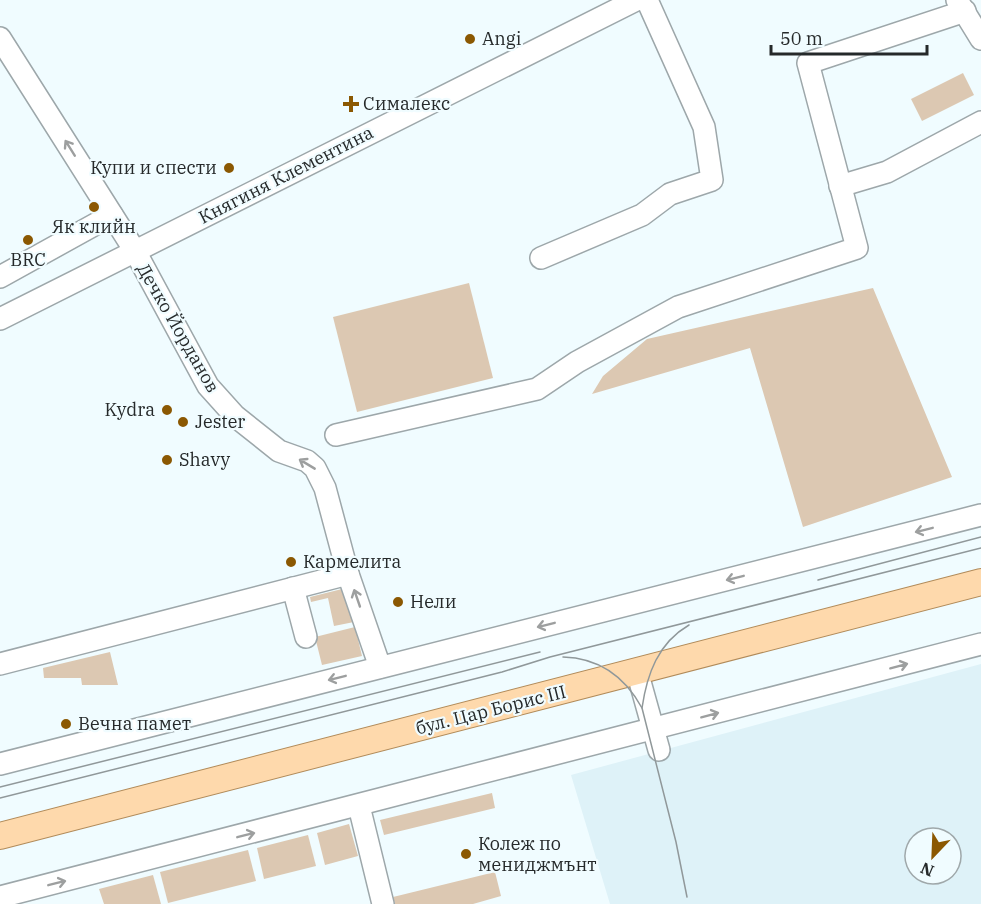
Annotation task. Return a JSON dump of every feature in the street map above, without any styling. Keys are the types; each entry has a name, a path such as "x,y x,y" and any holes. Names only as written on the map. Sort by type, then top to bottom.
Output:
{"main road":[{"name":"бул. Цар Борис III","path":"0,836 981,582"}],"street":[{"name":"Княгиня Клементина","path":"0,319 636,0"},
{"path":"541,258 642,215 670,194 712,180 704,127 647,0"},
{"path":"336,435 537,389 577,362 678,307 857,248 808,63 961,6 981,39"},
{"name":"Дечко Йорданов","path":"0,38 135,251 208,386 235,416 279,451 307,461 315,468 325,488 348,574 380,667"},
{"path":"840,186 887,172 981,122"},
{"path":"0,277 112,216"},
{"path":"0,764 981,515"},
{"path":"0,664 348,574"},
{"path":"293,588 306,637"},
{"path":"0,897 359,806 656,740 981,644"},
{"path":"637,671 656,740"},
{"path":"359,806 383,904"}],"shaded area":[{"path":"963,73 974,95 922,121 911,99"},
{"path":"469,283 493,378 357,412 333,317"},
{"path":"873,288 952,477 803,527 750,348 592,394 603,376 647,339"},
{"path":"346,588 354,622 334,626 328,598 311,602 310,597"},
{"path":"355,627 362,656 322,665 315,637"},
{"path":"110,652 118,685 82,685 81,678 44,678 43,668"},
{"path":"981,664 981,904 610,904 571,775"},
{"path":"492,793 495,808 384,835 380,820"},
{"path":"349,824 358,856 325,865 317,833"},
{"path":"308,835 316,866 264,879 257,848"},
{"path":"248,850 256,881 168,903 160,872"},
{"path":"495,872 501,896 473,904 395,904 393,897"},
{"path":"153,875 161,904 104,904 99,889"}],"tram line":[{"path":"818,580 981,537"},
{"path":"0,798 502,672 550,657 981,548"},
{"path":"687,897 676,842 642,708 647,683 656,660 669,641 689,625"},
{"path":"0,787 540,652"},
{"path":"563,657 589,661 610,671 628,687 642,708"}],"place":[{"name":"Angi","path":"470,39"},
{"name":"Сималекс","path":"351,104"},
{"name":"Купи и спести","path":"229,168"},
{"name":"Як клийн","path":"94,207"},
{"name":"BRC","path":"28,240"},
{"name":"Kydra","path":"167,410"},
{"name":"Jester","path":"183,422"},
{"name":"Shavy","path":"167,460"},
{"name":"Кармелита","path":"291,562"},
{"name":"Нели","path":"398,602"},
{"name":"Вечна памет","path":"66,724"},
{"name":"Колеж по мениджмънт","path":"466,854"}]}
